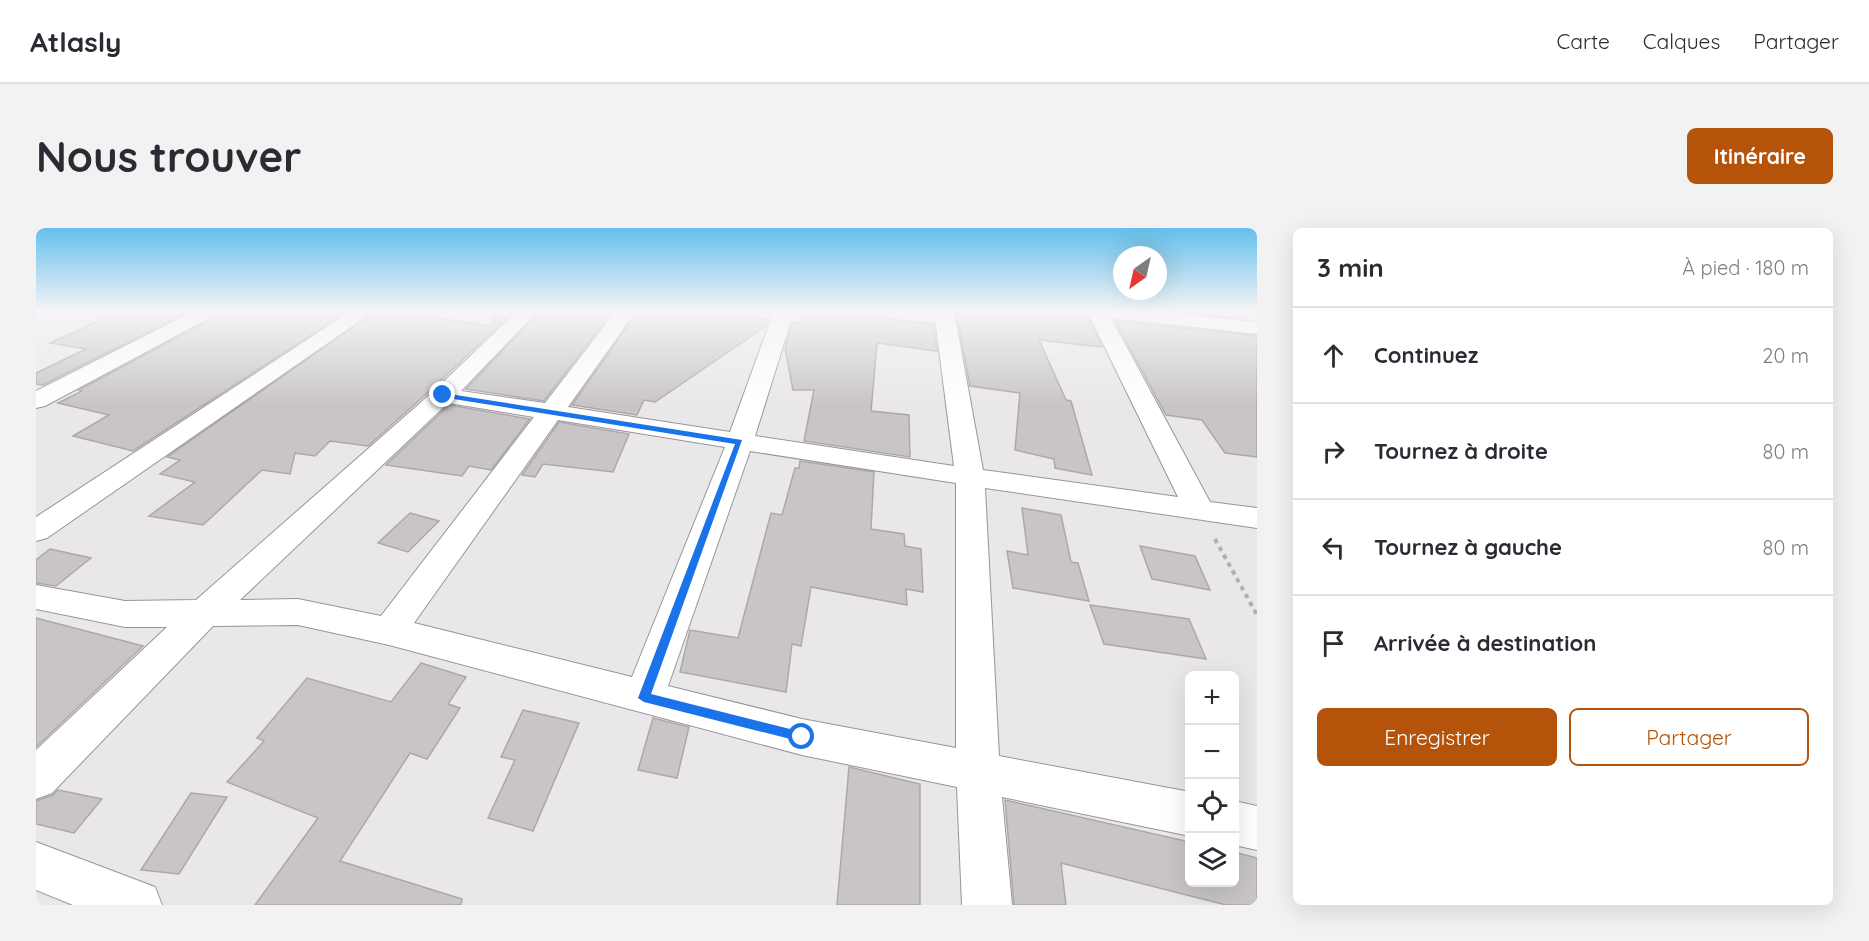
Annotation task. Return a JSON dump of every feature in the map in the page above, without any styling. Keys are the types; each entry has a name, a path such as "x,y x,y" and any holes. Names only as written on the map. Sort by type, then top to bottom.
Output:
{"street":[{"path":"36,401 147,343"},
{"path":"36,531 317,343"},
{"path":"36,779 204,613 443,395 496,343"},
{"path":"389,631 602,343"},
{"path":"644,698 740,442 773,343"},
{"path":"949,343 970,477 978,772 987,905"},
{"path":"1116,343 1199,510"},
{"path":"443,395 970,477 1257,518"},
{"path":"36,597 125,614 298,612 389,631 802,737 1185,813"},
{"path":"1239,824 1257,828"},
{"path":"36,866 137,905"}],"path":[{"path":"1199,510 1257,615"}],"building":[{"path":"50,343 127,343 43,385 36,384 36,373 86,349"},
{"path":"168,343 299,343 133,451 73,436 109,415 58,403 82,391 79,390"},
{"path":"331,343 481,343 368,446 330,441 315,456 295,453 290,474 262,470 203,525 149,516 195,482 160,474 180,460 167,457"},
{"path":"510,343 589,343 544,401 466,389"},
{"path":"616,343 742,343 655,402 644,400 637,415 572,405"},
{"path":"787,343 936,343 937,351 877,343 871,411 909,415 910,457 804,441 814,390 793,390 785,348"},
{"path":"962,343 1040,343 1066,400 1071,401 1092,475 1055,468 1054,459 1015,450 1020,393 970,386"},
{"path":"1062,343 1100,343 1102,347"},
{"path":"1127,343 1257,343 1257,457 1225,453 1202,420 1166,415"},
{"path":"449,405 530,419 491,470 469,466 462,476 386,465"},
{"path":"559,422 629,434 613,472 543,464 535,477 522,475"},
{"path":"800,461 874,472 871,529 904,534 905,546 921,549 923,592 906,589 907,605 811,587 801,646 792,644 786,692 680,672 690,630 738,638 771,513 782,515 795,468 799,468"},
{"path":"1022,508 1061,515 1071,562 1078,563 1089,601 1013,588 1007,551 1028,555"},
{"path":"410,513 439,521 408,552 378,543"},
{"path":"1140,546 1195,556 1210,590 1152,579"},
{"path":"50,549 91,558 56,586 36,583 36,560"},
{"path":"1090,605 1189,619 1206,659 1104,644"},
{"path":"36,618 143,646 36,747"},
{"path":"421,663 466,677 448,704 460,708 427,759 410,753 340,861 462,899 461,905 255,905 318,818 227,782 264,741 257,738 307,678 391,702"},
{"path":"523,710 579,723 533,831 488,818 515,760 501,757"},
{"path":"653,718 689,727 677,778 638,770"},
{"path":"849,767 920,784 920,905 837,905"},
{"path":"58,790 102,799 74,833 36,824 36,801 53,795"},
{"path":"191,793 227,797 179,874 141,870"},
{"path":"1005,800 1185,841 1185,887 1239,887 1239,853 1257,858 1257,905 1226,905 1061,863 1066,905 1014,905"}],"route":[{"path":"443,395 740,442 644,698 802,737"}]}
